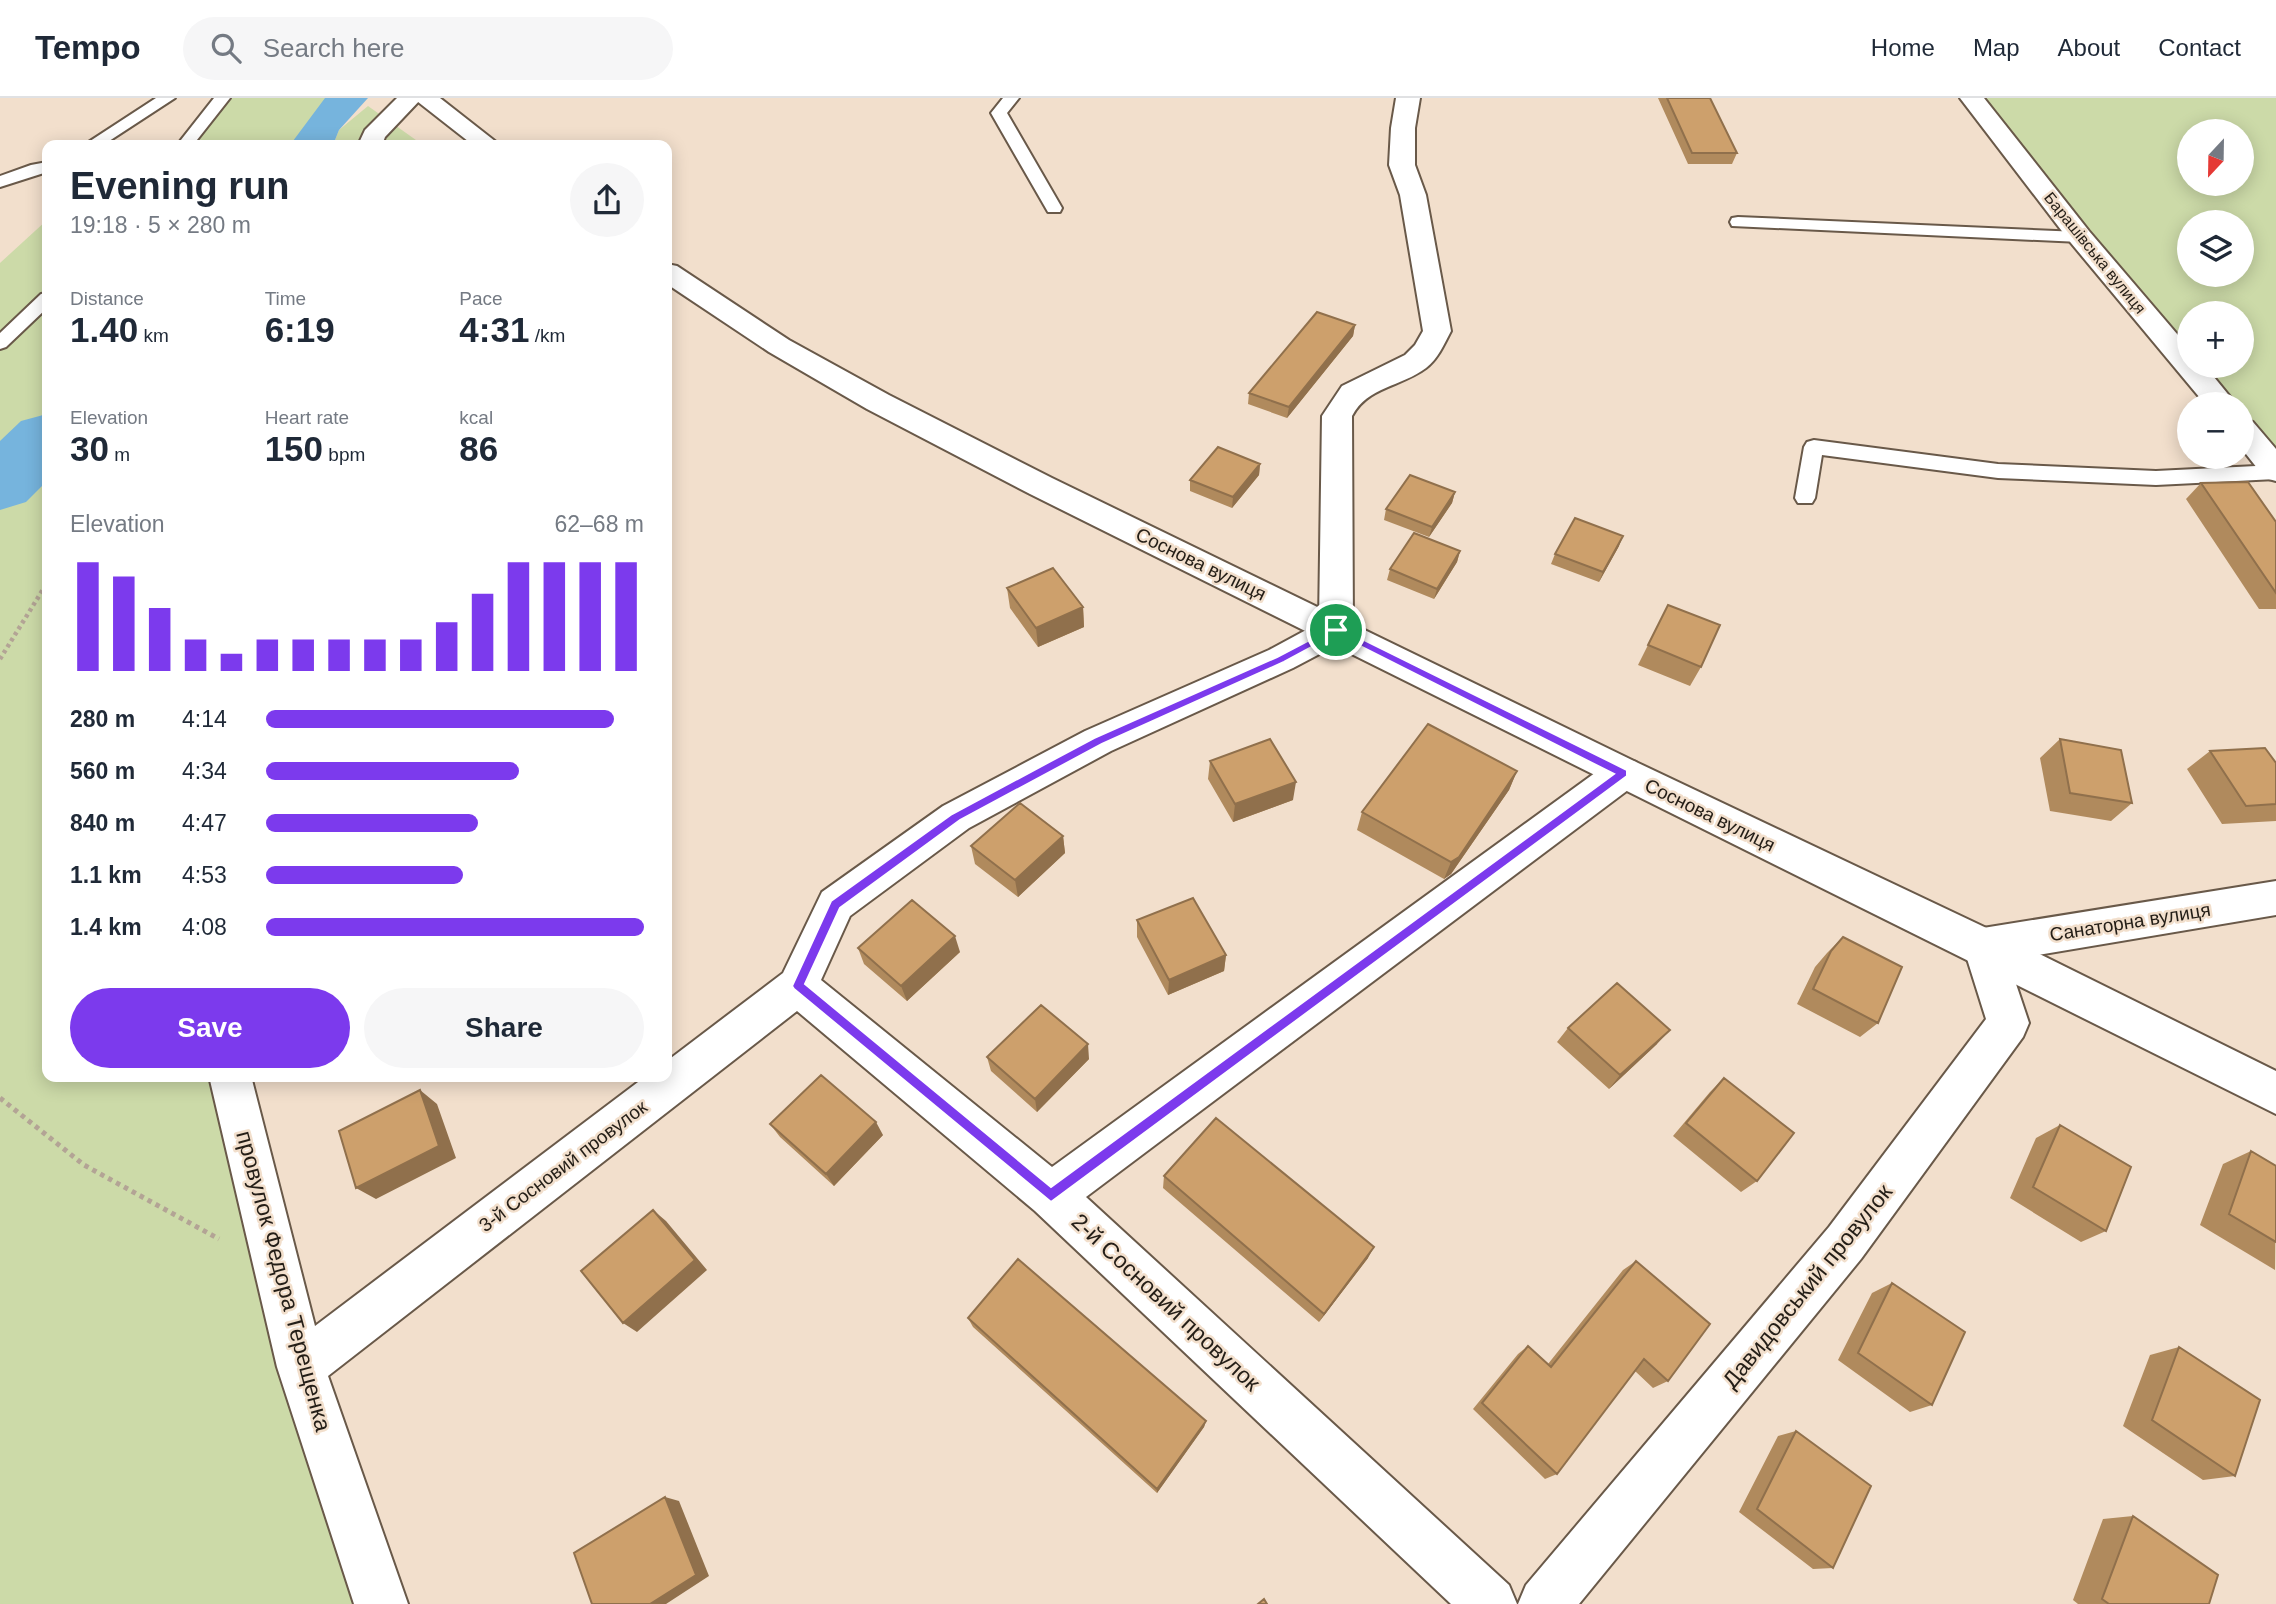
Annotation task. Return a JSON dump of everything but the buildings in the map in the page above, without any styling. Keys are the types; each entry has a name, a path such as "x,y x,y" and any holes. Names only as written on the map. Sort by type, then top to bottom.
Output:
{"street":[{"path":"372,140 410,98"},
{"path":"425,98 481,140"},
{"path":"1336,630 1337,416 1343,401 1355,389 1415,363 1427,350 1437,331 1413,195 1402,165 1403,128 1408,98"},
{"name":"Барашівська вулиця","path":"1972,98 2080,237 2211,392"},
{"name":"Соснова вулиця","path":"672,275 779,346 878,402 1054,492 1623,773 1983,946 2276,1093"},
{"path":"2254,444 2276,471"},
{"name":"3-й Сосновий провулок","path":"301,1367 798,986 836,904 956,817 1098,741 1281,659 1336,630"},
{"path":"1051,1195 1623,773"},
{"name":"Санаторна вулиця","path":"1983,946 2276,898"},
{"name":"Давидовський провулок","path":"1545,1604 1844,1244 2008,1023 1983,946"},
{"name":"2-й Сосновий провулок","path":"798,986 1051,1195 1490,1604"},
{"name":"провулок Федора Терещенка","path":"232,1082 301,1367 381,1604"}],"lane":[{"path":"100,140 167,98"},
{"path":"189,140 222,98"},
{"path":"1011,98 999,113 1054,208"},
{"path":"0,182 42,167"},
{"path":"1738,222 2080,237"},
{"path":"0,343 42,303"},
{"path":"1805,498 1814,447 1998,471 2156,478 2276,471"}],"path":[{"path":"0,659 42,591"},
{"path":"0,1098 84,1165 279,1271"}],"green space":[{"path":"230,98 329,98 296,140 192,140"},
{"path":"1981,98 2276,98 2276,454 2254,427 2254,392 2225,392 2213,378 2254,378 2254,301 2177,301 2177,335"},
{"path":"368,106 416,140 335,140 339,130"},
{"path":"42,225 42,415 4,462 13,471 35,481 42,474 42,1082 232,1082 381,1604 0,1604 0,263"}],"water":[{"path":"325,98 368,98 339,130 335,140 294,140"},
{"path":"42,415 42,474 35,481 4,462"}],"waterway":[{"path":"0,484 42,443"}],"route":[{"path":"1336,630 1623,773 1051,1195 798,986 836,904 956,817 1098,741 1281,659 1336,630"}]}
